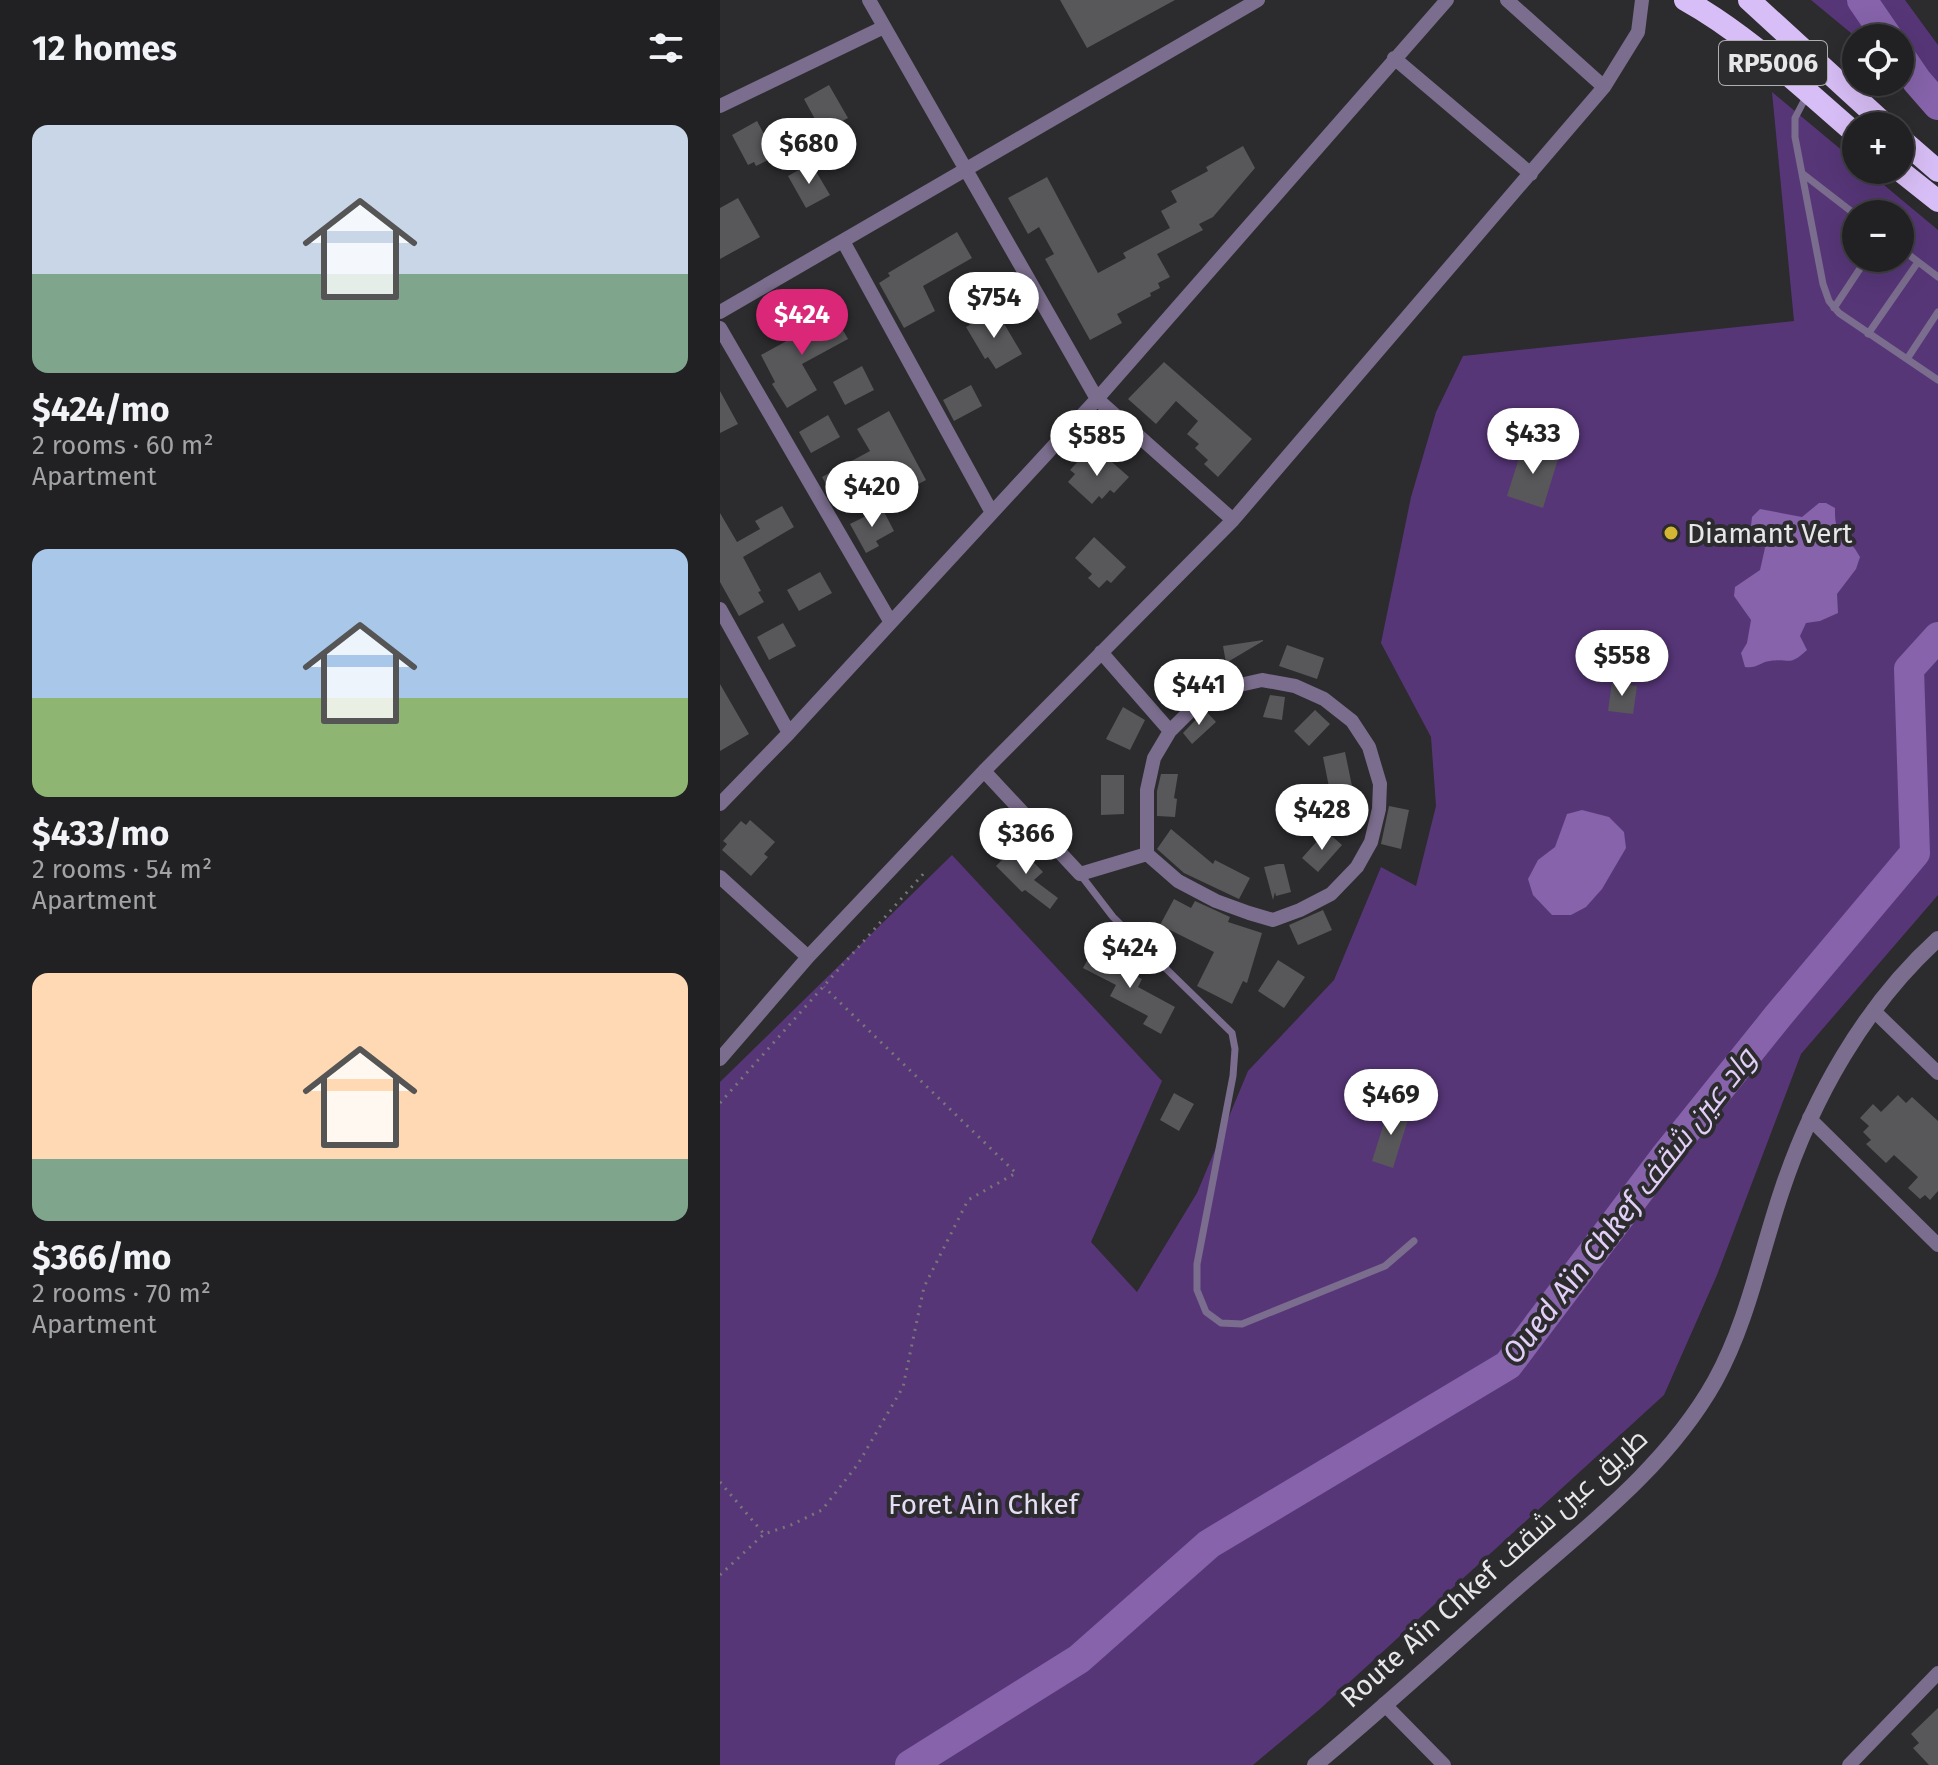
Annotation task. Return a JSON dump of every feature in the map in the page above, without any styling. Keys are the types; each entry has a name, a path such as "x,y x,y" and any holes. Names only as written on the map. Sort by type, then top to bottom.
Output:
{"highway":[{"name":"RP5006","path":"1685,0 1717,18 1842,122"},
{"name":"RP5006","path":"1749,0 1872,112"},
{"path":"1914,150 1938,171"},
{"path":"1914,182 1938,201"}],"street":[{"path":"869,0 1097,399 1233,520"},
{"path":"720,312 965,167 1258,0"},
{"path":"720,804 1097,399 1447,0"},
{"path":"720,1059 808,957 984,771 1233,520 1604,87 1638,32 1642,0"},
{"path":"1512,1 1604,87"},
{"path":"720,106 884,27"},
{"path":"1394,58 1531,174"},
{"path":"843,241 991,511"},
{"path":"720,328 890,621"},
{"path":"720,609 789,733"},
{"path":"1101,652 1170,731"},
{"path":"1262,680 1295,686 1324,699 1352,721 1369,747 1380,784 1379,809 1371,842 1357,867 1331,894 1300,910 1273,920 1216,901 1178,881 1147,854 1147,790 1154,758 1170,731 1209,692 1262,680"},
{"path":"984,771 1080,874 1147,854"},
{"path":"720,877 808,957"},
{"name":"Route Aïn Chkef طريق عين شقف","path":"1321,1763 1615,1500 1686,1426 1715,1380 1742,1321 1781,1192 1809,1118 1873,1010 1938,939"},
{"path":"1873,1010 1938,1073"},
{"path":"1809,1118 1938,1245"},
{"path":"1849,1765 1938,1674"},
{"path":"1384,1704 1444,1765"}],"lane":[{"path":"1808,93 1794,127 1823,284 1834,308 1938,380"},
{"path":"1803,174 1842,204"},
{"path":"1914,259 1938,277"},
{"path":"1868,334 1918,262"},
{"path":"1834,308 1858,272"},
{"path":"1907,359 1938,312"},
{"path":"1080,874 1113,917 1232,1033 1235,1049 1233,1076 1197,1264 1197,1290 1206,1312 1221,1323 1242,1324 1269,1315 1385,1266 1414,1241"}],"path":[{"path":"720,1103 925,872"},
{"path":"720,1575 764,1534 822,1510 858,1464 903,1387 924,1287 968,1200 1016,1173 824,987"},
{"path":"720,1482 764,1534"}],"green space":[{"path":"1811,0 1905,0 1938,45 1938,119 1914,92 1914,24 1842,26"},
{"name":"Foret Ain Chkef","path":"1772,92 1842,150 1842,184 1883,184 1902,200 1842,200 1842,272 1914,272 1914,210 1938,230 1938,895 1801,1054 1717,1275 1664,1395 1320,1709 1253,1765 720,1765 720,1082 952,855 1162,1081 1091,1242 1137,1292 1197,1193 1248,1071 1334,980 1381,867 1416,886 1436,806 1431,737 1381,643 1411,497 1436,412 1463,356 1794,321"}],"shaded area":[{"path":"1819,503 1835,508 1839,531 1860,557 1856,569 1837,594 1838,613 1806,623 1800,636 1807,650 1796,658 1745,667 1741,653 1747,643 1751,620 1734,596 1735,587 1760,570 1765,548 1751,526 1752,517 1760,509 1802,517"},
{"path":"1582,810 1609,817 1624,832 1626,848 1602,889 1586,907 1571,915 1552,915 1533,895 1528,879 1538,860 1555,847 1567,814"}],"building":[{"path":"1060,0 1175,0 1087,48"},
{"path":"829,85 848,118 822,132 804,99"},
{"path":"757,121 776,156 756,166 754,162 748,165 732,135"},
{"path":"1243,146 1255,168 1213,217 1199,224 1203,230 1157,254 1170,277 1158,283 1160,288 1150,293 1151,296 1117,314 1122,323 1090,340 1045,259 1054,254 1039,227 1028,234 1008,198 1047,177 1098,273 1126,258 1123,253 1170,228 1161,211 1177,202 1171,191 1208,171 1206,167"},
{"path":"811,163 830,195 806,208 788,176"},
{"path":"738,198 760,237 720,259 720,208"},
{"path":"957,232 972,258 923,286 935,311 904,328 879,283 890,276 888,273"},
{"path":"831,309 848,339 802,364 817,390 787,408 772,384 775,382 761,355 810,328 806,322"},
{"path":"996,310 1022,354 996,369 988,357 985,359 966,327"},
{"path":"1164,362 1252,439 1218,477 1204,464 1208,460 1195,448 1199,444 1187,434 1198,421 1176,401 1156,424 1128,399"},
{"path":"862,366 874,390 845,405 833,382"},
{"path":"971,385 982,406 954,421 943,400"},
{"path":"720,391 738,424 720,433"},
{"path":"889,411 926,480 905,491 900,482 894,486 887,471 835,500 822,477 870,451 857,429"},
{"path":"828,415 840,437 811,453 799,432"},
{"path":"1523,445 1559,456 1543,508 1507,496"},
{"path":"1104,455 1129,477 1114,493 1110,490 1092,504 1068,482 1075,474 1070,470 1083,456 1094,466"},
{"path":"782,506 794,527 743,557 764,602 739,616 720,582 720,513 737,542 760,529 755,521"},
{"path":"882,508 894,531 876,541 879,546 866,553 850,524"},
{"path":"1094,537 1126,567 1111,583 1107,580 1099,588 1088,578 1092,574 1075,558"},
{"path":"820,572 832,593 799,611 787,590"},
{"path":"783,623 796,646 769,660 757,637"},
{"path":"1263,641 1226,663 1223,646"},
{"path":"1287,645 1324,658 1317,679 1279,666"},
{"path":"1612,682 1637,686 1633,714 1608,711"},
{"path":"720,684 749,734 720,751"},
{"path":"1270,695 1285,697 1282,720 1263,717"},
{"path":"1123,707 1145,720 1130,750 1106,739"},
{"path":"1205,710 1216,722 1192,744 1183,733"},
{"path":"1315,710 1330,724 1309,746 1294,731"},
{"path":"1345,752 1352,786 1330,792 1323,757"},
{"path":"1161,774 1178,774 1175,817 1157,816"},
{"path":"1101,775 1124,775 1124,814 1101,815"},
{"path":"1389,806 1409,810 1401,849 1381,844"},
{"path":"750,820 775,842 764,854 768,857 751,876 722,850 727,844 723,841 741,821 746,825"},
{"path":"1171,829 1213,864 1215,860 1250,878 1239,899 1184,873 1157,849"},
{"path":"1326,831 1342,845 1318,872 1302,858"},
{"path":"1017,845 1043,872 1034,880 1058,898 1050,909 1025,890 1022,892 996,866"},
{"path":"1284,864 1291,892 1276,896 1275,892 1273,900 1264,867"},
{"path":"1174,899 1191,908 1195,901 1230,917 1228,922 1262,933 1247,983 1243,981 1232,1004 1197,986 1214,952 1160,925"},
{"path":"1323,910 1332,930 1298,945 1289,925"},
{"path":"1098,941 1109,947 1103,958 1142,979 1138,987 1175,1007 1161,1034 1143,1024 1148,1016 1110,996 1116,985 1083,968"},
{"path":"1278,960 1305,977 1284,1008 1258,991"},
{"path":"1174,1093 1194,1104 1179,1131 1160,1120"},
{"path":"1898,1095 1906,1103 1912,1097 1938,1121 1938,1191 1930,1200 1925,1195 1920,1199 1908,1188 1918,1177 1894,1155 1886,1163 1866,1144 1871,1140 1863,1132 1869,1126 1860,1118 1873,1104 1881,1112"},
{"path":"1389,1107 1410,1113 1393,1168 1372,1161"},
{"path":"1938,1708 1938,1765 1929,1765 1913,1748 1919,1743 1911,1734"}],"waterway":[{"name":"Oued Aïn Chkef واد عين شقف","path":"1862,0 1878,24"},
{"name":"Oued Aïn Chkef واد عين شقف","path":"1914,77 1938,105"},
{"name":"Oued Aïn Chkef واد عين شقف","path":"910,1765 1079,1659 1209,1544 1508,1365 1664,1158 1915,853 1909,669 1938,637"}],"place":[{"name":"Diamant Vert","path":"1671,533"}]}
